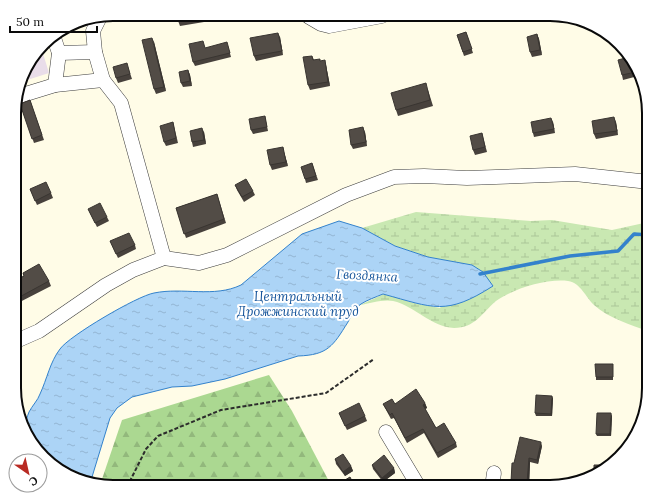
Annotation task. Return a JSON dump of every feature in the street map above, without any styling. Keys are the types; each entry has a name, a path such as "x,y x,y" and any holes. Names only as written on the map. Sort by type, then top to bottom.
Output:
{"street":[{"path":"314,21 329,26 356,21"},
{"path":"97,23 93,30 95,52 103,80 121,103 164,258"},
{"path":"55,41 59,53 55,84"},
{"path":"59,53 95,52"},
{"path":"23,95 55,84 103,80"},
{"path":"21,339 39,331 119,278 164,258 199,263 227,255 346,195 394,177 424,176 467,178 575,174 642,181"},
{"path":"386,432 415,480"}],"path":[{"path":"130,480 146,449 158,436 221,410 326,393 374,359"}],"shaded area":[{"path":"43,53 49,73 27,80 33,67"}],"green space":[{"path":"416,212 531,221 552,220 612,230 642,223 642,329 606,314 594,305 583,291 573,282 568,281 551,281 530,285 511,292 496,301 473,323 454,328 438,324 409,307 393,301 381,301 360,305 384,294 414,303 440,308 472,265 428,257 395,246 362,228"},
{"path":"269,375 292,411 328,480 102,479 122,420"}],"water":[{"name":"Центральный Дрожжинский пруд","path":"339,221 362,228 395,246 428,257 472,265 483,272 493,286 477,296 463,302 440,306 428,306 383,294 366,301 359,306 353,312 338,337 329,348 316,354 298,356 225,379 192,386 172,387 132,397 117,408 110,418 92,477 67,468 52,457 36,439 27,419 29,412 39,396 51,365 60,349 76,335 133,301 154,293 165,291 220,291 241,285 302,234"}],"building":[{"path":"466,32 472,49 463,52 457,35"},
{"path":"278,33 282,51 254,56 250,38"},
{"path":"537,34 540,50 530,52 527,37"},
{"path":"152,38 164,87 154,89 142,40"},
{"path":"203,41 205,48 227,42 230,53 193,62 189,44"},
{"path":"312,56 313,60 325,60 328,82 308,85 303,57"},
{"path":"624,58 633,73 622,75 618,60"},
{"path":"127,63 130,74 116,78 113,67"},
{"path":"188,70 190,81 181,83 179,72"},
{"path":"426,83 430,100 396,110 391,93"},
{"path":"30,100 42,135 32,139 21,108 22,103"},
{"path":"265,116 267,127 251,130 249,119"},
{"path":"614,117 617,131 594,134 592,121"},
{"path":"551,118 554,129 533,133 531,122"},
{"path":"173,122 176,138 164,142 160,126"},
{"path":"363,127 366,142 351,145 349,130"},
{"path":"202,128 204,140 192,142 190,131"},
{"path":"482,133 485,147 473,150 470,136"},
{"path":"283,147 286,162 270,165 267,150"},
{"path":"312,163 316,176 305,179 301,167"},
{"path":"246,179 253,191 242,197 235,185"},
{"path":"46,182 51,193 35,201 30,189"},
{"path":"217,194 224,219 184,234 176,208"},
{"path":"100,203 107,217 95,223 88,209"},
{"path":"129,233 135,245 116,254 110,241"},
{"path":"39,264 49,281 21,296 21,278 24,276 23,273"},
{"path":"595,364 613,364 613,377 596,377"},
{"path":"416,389 425,403 423,405 436,428 444,423 456,443 437,453 423,429 405,438 392,413 390,415 383,404 392,399 395,404"},
{"path":"536,395 552,396 551,414 535,413"},
{"path":"359,403 365,416 345,426 339,413"},
{"path":"597,413 611,413 610,434 596,434"},
{"path":"520,437 541,442 537,460 529,458 527,480 511,480 512,463 514,463"},
{"path":"343,454 351,466 343,472 335,459"},
{"path":"384,455 394,468 382,478 372,465"},
{"path":"594,465 601,465 594,469"}],"waterway":[{"name":"Гвоздянка","path":"480,274 570,256 618,251 634,234 642,235"}]}
